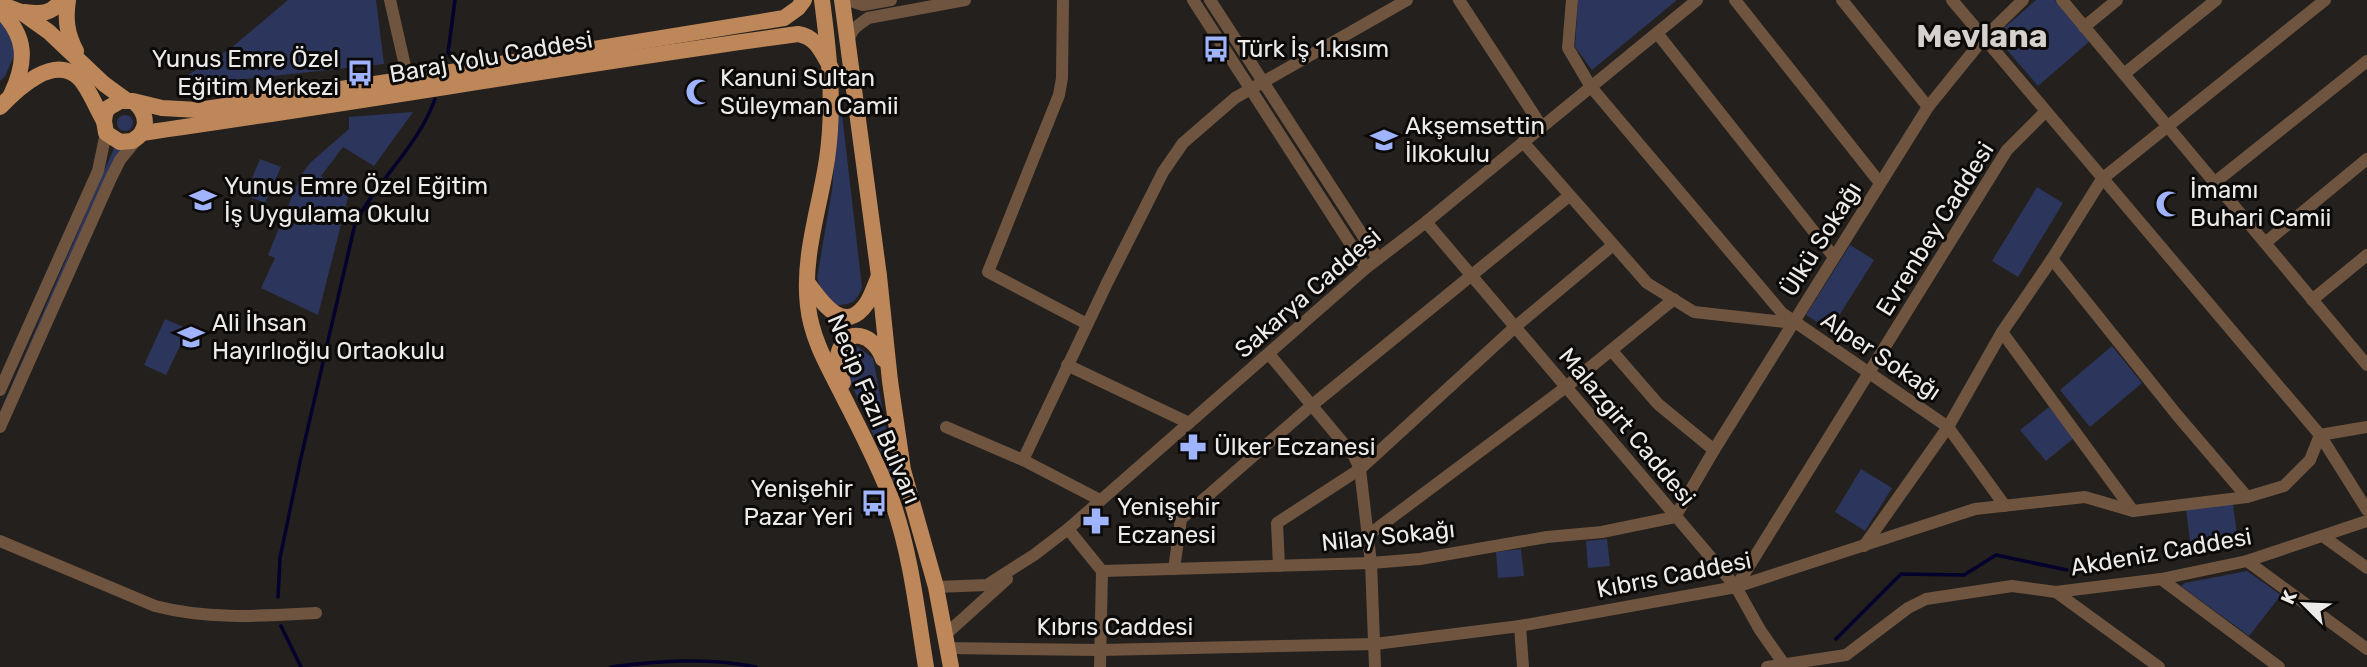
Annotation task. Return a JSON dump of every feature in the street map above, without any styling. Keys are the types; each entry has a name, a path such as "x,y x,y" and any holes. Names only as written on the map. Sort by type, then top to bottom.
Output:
{"main road":[{"path":"0,4 22,12 43,15 61,0"},
{"path":"68,0 68,35 84,66"},
{"name":"Baraj Yolu Caddesi","path":"105,127 120,142 139,136 343,105 784,18 804,0"},
{"name":"Necip Fazıl Bulvarı","path":"822,0 831,68 832,103 827,157 810,248 808,306 822,356 892,500 910,570 926,667"},
{"name":"Necip Fazıl Bulvarı","path":"842,0 903,470 936,587 951,667"},
{"path":"0,10 16,27 22,49 20,76 5,102"},
{"path":"22,12 49,32 104,85 130,100 144,112 145,127 139,136"},
{"name":"Baraj Yolu Caddesi","path":"130,100 162,108 198,110 620,51 798,34 816,42 831,68"},
{"path":"5,102 52,69 68,70 81,80 105,127"},
{"path":"105,127 108,108 114,103 130,100"},
{"path":"807,282 826,308 847,317 860,311 867,303 879,276"},
{"path":"849,409 837,358 843,342 852,336 861,335 877,344 890,381"}],"street":[{"path":"390,0 408,79"},
{"path":"848,0 863,5 891,0"},
{"path":"848,42 850,31 869,18 964,0"},
{"path":"1063,0 1062,78 1059,95 988,272 1087,324"},
{"path":"1193,0 1256,84 1378,259"},
{"path":"1210,0 1256,84 1366,268"},
{"path":"1023,460 1152,195 1183,143 1235,97 1407,0"},
{"path":"1459,0 1542,127"},
{"name":"Alper Sokağı","path":"1572,0 1569,48 1591,87 1782,313 1948,427 2005,506"},
{"name":"Sakarya Caddesi","path":"936,587 987,584 1034,555 1068,529 1366,268 1697,0"},
{"path":"1735,0 1880,183"},
{"path":"1842,0 1928,107"},
{"path":"1952,0 2320,435 2367,510"},
{"name":"Ülkü Sokağı","path":"1675,517 1928,107 1984,38 2023,0"},
{"path":"2062,0 2366,363"},
{"path":"2084,27 2117,0"},
{"path":"2124,74 2217,0"},
{"path":"1864,546 1948,427 2002,332 2102,179 2325,0"},
{"path":"1657,33 1834,257"},
{"path":"2214,183 2367,61"},
{"name":"Evrenbey Caddesi","path":"1736,587 2007,150 2045,112"},
{"path":"0,390 98,171 105,127"},
{"path":"0,427 111,178 120,160 139,136"},
{"path":"1523,142 1647,283 1695,312 1794,323"},
{"path":"2265,243 2367,159"},
{"path":"1174,569 1181,519 1311,406 1569,195"},
{"name":"Malazgirt Caddesi","path":"1426,222 1736,587 1760,630 1785,666"},
{"path":"1279,566 1277,523 1360,469 1515,327 1613,245"},
{"path":"2312,300 2367,255"},
{"path":"2052,259 2177,415 2248,497"},
{"path":"1367,536 1566,387 1674,299"},
{"path":"2002,332 2133,511"},
{"path":"1612,351 1658,404 1714,450"},
{"path":"1269,354 1354,456 1360,469 1371,564 1375,667"},
{"path":"1068,365 1189,423"},
{"path":"946,427 1023,460 1100,500"},
{"path":"2320,435 2367,427"},
{"name":"Kıbrıs Caddesi","path":"946,641 1100,650 1375,644 1520,626 1736,587 1975,509 2085,498 2133,511 2248,497 2284,486 2309,460 2320,435"},
{"name":"Nilay Sokağı","path":"1102,570 1371,564 1420,559 1547,537 1602,532 1675,517"},
{"name":"Akdeniz Caddesi","path":"1767,667 1846,654 1908,608 1926,599 2012,586 2056,592 2161,579 2247,561 2367,521"},
{"path":"1068,529 1102,570 1100,667"},
{"path":"2324,537 2367,568"},
{"path":"0,541 155,606 178,612 247,617 316,613"},
{"path":"946,641 1034,555"},
{"path":"2247,561 2367,649"},
{"path":"2161,579 2279,667"},
{"path":"2056,592 2159,667"},
{"path":"1520,626 1523,667"}],"shaded area":[{"path":"288,0 376,0 384,64 189,85 185,77 231,48"},
{"path":"1578,0 1677,0 1592,70 1575,47"},
{"path":"2036,0 2055,0 2090,41 2038,86 1995,36"},
{"path":"0,21 5,23 18,47 0,81"},
{"path":"840,97 862,287 853,302 836,305 820,287 817,278 832,190"},
{"path":"413,112 374,166 343,147 321,176 348,197 318,315 261,288 275,258 268,255 300,177 310,163 349,129 349,117"},
{"path":"125,115 131,117 131,129 125,131 119,129 117,123 119,117"},
{"path":"115,146 121,150 0,422 0,412"},
{"path":"260,159 281,167 265,203 245,195"},
{"path":"2037,187 2063,203 2018,277 1992,261"},
{"path":"1850,245 1874,260 1830,330 1806,315"},
{"path":"165,319 188,329 166,375 144,365"},
{"path":"2112,346 2142,383 2090,427 2060,390"},
{"path":"858,347 873,358 898,493 846,371 845,358 848,350"},
{"path":"2049,407 2074,438 2046,461 2020,430"},
{"path":"1861,469 1892,488 1865,531 1835,512"},
{"path":"2233,504 2237,535 2190,541 2186,509"},
{"path":"1607,539 1610,566 1588,568 1586,541"},
{"path":"1521,549 1524,576 1498,578 1496,552"},
{"path":"2247,571 2281,595 2249,636 2181,586 2185,583"}],"waterway":[{"path":"448,53 455,0"},
{"path":"278,597 280,558 355,224 418,133 435,99"},
{"path":"1836,639 1901,574 1964,575 1996,555 2067,570"},
{"path":"281,626 301,667"},
{"path":"611,667 684,661 756,667"}],"place":[{"name":"Türk İş 1.kısım","path":"1216,49"},
{"name":"Yunus Emre Özel Eğitim Merkezi","path":"360,73"},
{"name":"Kanuni Sultan Süleyman Camii","path":"699,92"},
{"name":"Akşemsettin İlkokulu","path":"1384,140"},
{"name":"Yunus Emre Özel Eğitim İş Uygulama Okulu","path":"203,200"},
{"name":"İmamı Buhari Camii","path":"2169,204"},
{"name":"Ali İhsan Hayırlıoğlu Ortaokulu","path":"191,337"},
{"name":"Ülker Eczanesi","path":"1193,447"},
{"name":"Yenişehir Pazar Yeri","path":"874,503"},
{"name":"Yenişehir Eczanesi","path":"1096,521"}],"district":[{"name":"Mevlana","path":"1982,36"}]}
